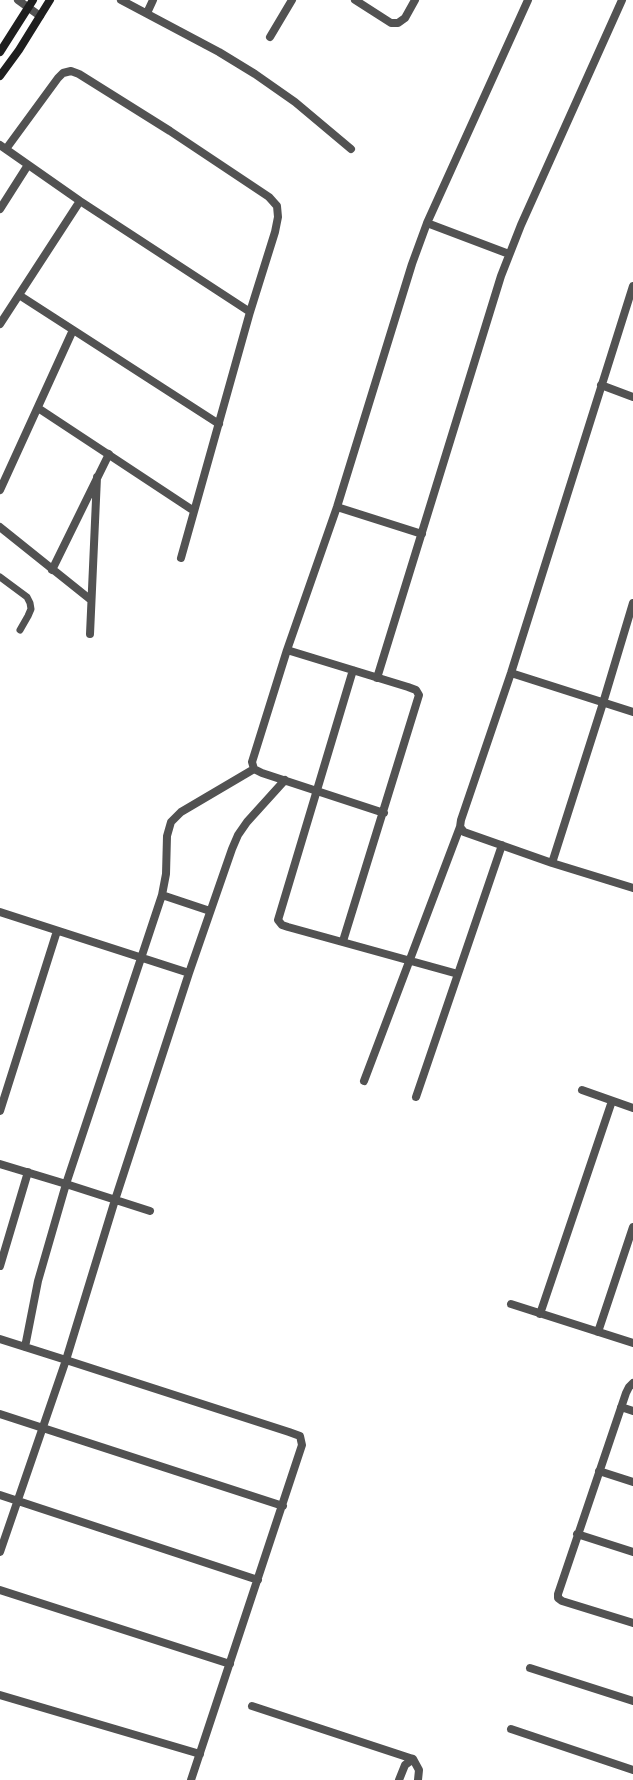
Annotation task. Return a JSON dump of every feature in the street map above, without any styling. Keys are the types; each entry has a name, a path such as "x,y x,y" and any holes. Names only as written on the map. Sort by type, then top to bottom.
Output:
{"main road":[{"path":"0,52 33,0"},
{"path":"0,76 19,50 50,0"}],"street":[{"path":"18,0 40,16"},
{"path":"121,0 220,52 255,74 294,102 351,149"},
{"path":"147,13 153,0"},
{"path":"270,37 292,0"},
{"path":"355,0 391,23 398,23 404,18 415,0"},
{"path":"384,812 262,773 254,769 252,762 253,755 287,650 337,507 412,264 427,223 528,0"},
{"path":"378,678 510,254 622,0"},
{"path":"181,558 250,312 275,232 278,217 277,206 269,196 170,131 79,74 71,71 63,73 3,147 80,201 250,312"},
{"path":"0,209 28,165"},
{"path":"0,324 80,201"},
{"path":"427,223 510,254"},
{"path":"364,1081 460,827 461,820 511,673 633,286"},
{"path":"20,295 219,424"},
{"path":"0,490 73,330"},
{"path":"601,385 633,397"},
{"path":"38,408 194,511"},
{"path":"52,570 109,454"},
{"path":"90,634 97,477"},
{"path":"337,507 422,534"},
{"path":"0,527 91,600"},
{"path":"552,863 604,703 633,603"},
{"path":"287,650 408,687 416,690 419,695 343,941"},
{"path":"353,670 278,920 282,925 288,927 410,959 458,974"},
{"path":"511,673 633,712"},
{"path":"25,1347 38,1281 66,1184 140,957 162,895 166,874 167,836 171,822 180,812 254,769"},
{"path":"0,1552 66,1360 115,1200 189,972 238,835 246,822 285,780"},
{"path":"460,827 464,832 552,863 633,888"},
{"path":"416,1097 502,845"},
{"path":"162,895 210,911"},
{"path":"0,912 189,972"},
{"path":"0,1111 57,931"},
{"path":"582,1090 633,1108"},
{"path":"540,1314 612,1101"},
{"path":"0,1164 150,1211"},
{"path":"0,1266 28,1172"},
{"path":"598,1332 633,1227"},
{"path":"511,1304 633,1343"},
{"path":"0,1340 300,1436 302,1445 301,1453 191,1780"},
{"path":"633,1383 629,1387 621,1407 559,1587 558,1598 567,1603 633,1623"},
{"path":"621,1407 633,1411"},
{"path":"0,1414 283,1506"},
{"path":"599,1471 633,1482"},
{"path":"0,1495 258,1580"},
{"path":"577,1534 633,1552"},
{"path":"0,1590 230,1664"},
{"path":"530,1668 633,1701"},
{"path":"0,1695 200,1754"},
{"path":"252,1706 413,1759 419,1770 418,1780"},
{"path":"511,1730 633,1770"},
{"path":"398,1780 405,1765 413,1759"}],"lane":[{"path":"0,577 27,597 30,603 31,609 20,630"}]}
